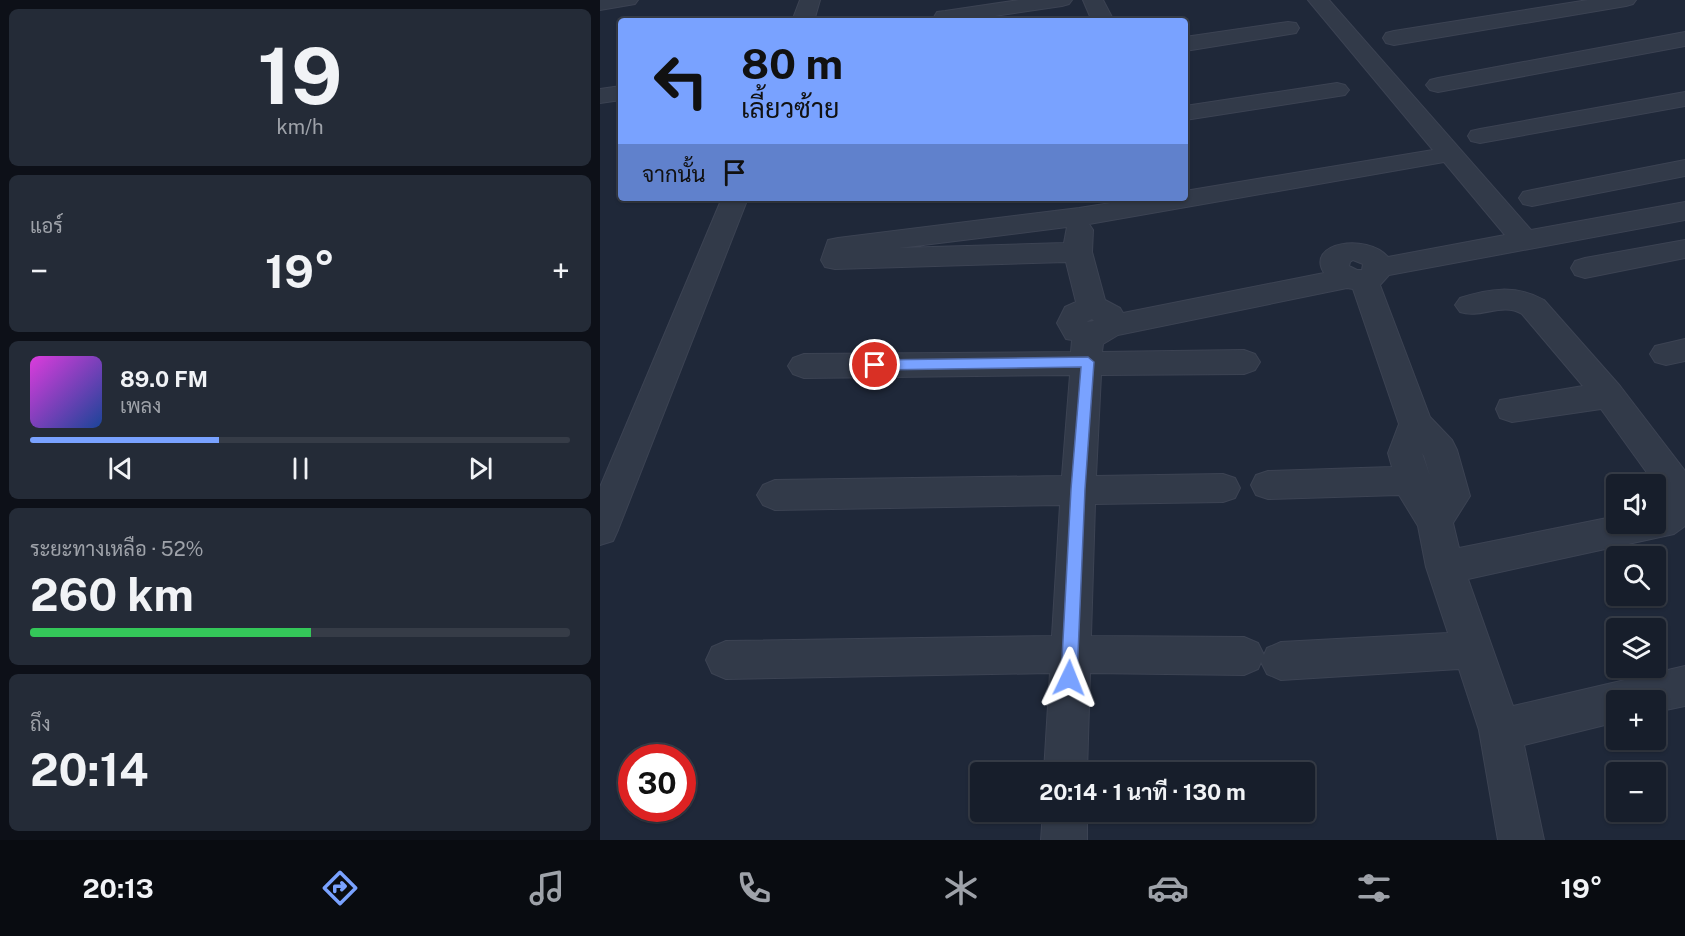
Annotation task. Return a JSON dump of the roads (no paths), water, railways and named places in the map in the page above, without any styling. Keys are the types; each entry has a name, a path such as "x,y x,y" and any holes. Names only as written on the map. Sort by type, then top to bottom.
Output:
{"street":[{"path":"600,4 628,0"},
{"path":"803,18 810,0"},
{"path":"945,17 1062,0"},
{"path":"1093,0 1102,18"},
{"path":"1318,0 1520,236"},
{"path":"1394,38 1626,0"},
{"path":"1188,44 1288,28"},
{"path":"1438,85 1685,39"},
{"path":"1188,113 1337,90"},
{"path":"600,96 618,93"},
{"path":"1480,136 1685,99"},
{"path":"1188,199 1435,157"},
{"path":"1532,198 1685,168"},
{"path":"600,530 734,201"},
{"path":"1078,252 835,260 837,247 1079,217 1174,201"},
{"path":"804,366 1095,328 1358,267 1520,236 1685,211"},
{"path":"1066,762 1078,489 1095,328 1078,252 1079,217"},
{"path":"1585,268 1685,249"},
{"path":"1358,267 1416,424 1440,450 1452,496 1435,521"},
{"path":"1446,567 1661,523 1675,513 1681,494 1658,458 1609,395 1533,307 1524,300 1514,297 1470,305"},
{"path":"1095,328 1244,362"},
{"path":"1512,409 1609,395"},
{"path":"1416,424 1405,453 1417,497 1435,521 1446,567 1500,730 1521,840"},
{"path":"1268,485 1414,480"},
{"path":"775,495 1223,488"},
{"path":"726,660 1070,654 1262,658 1473,650"},
{"path":"1666,690 1685,686"},
{"path":"1500,730 1606,705"},
{"path":"1064,840 1065,822"}]}
